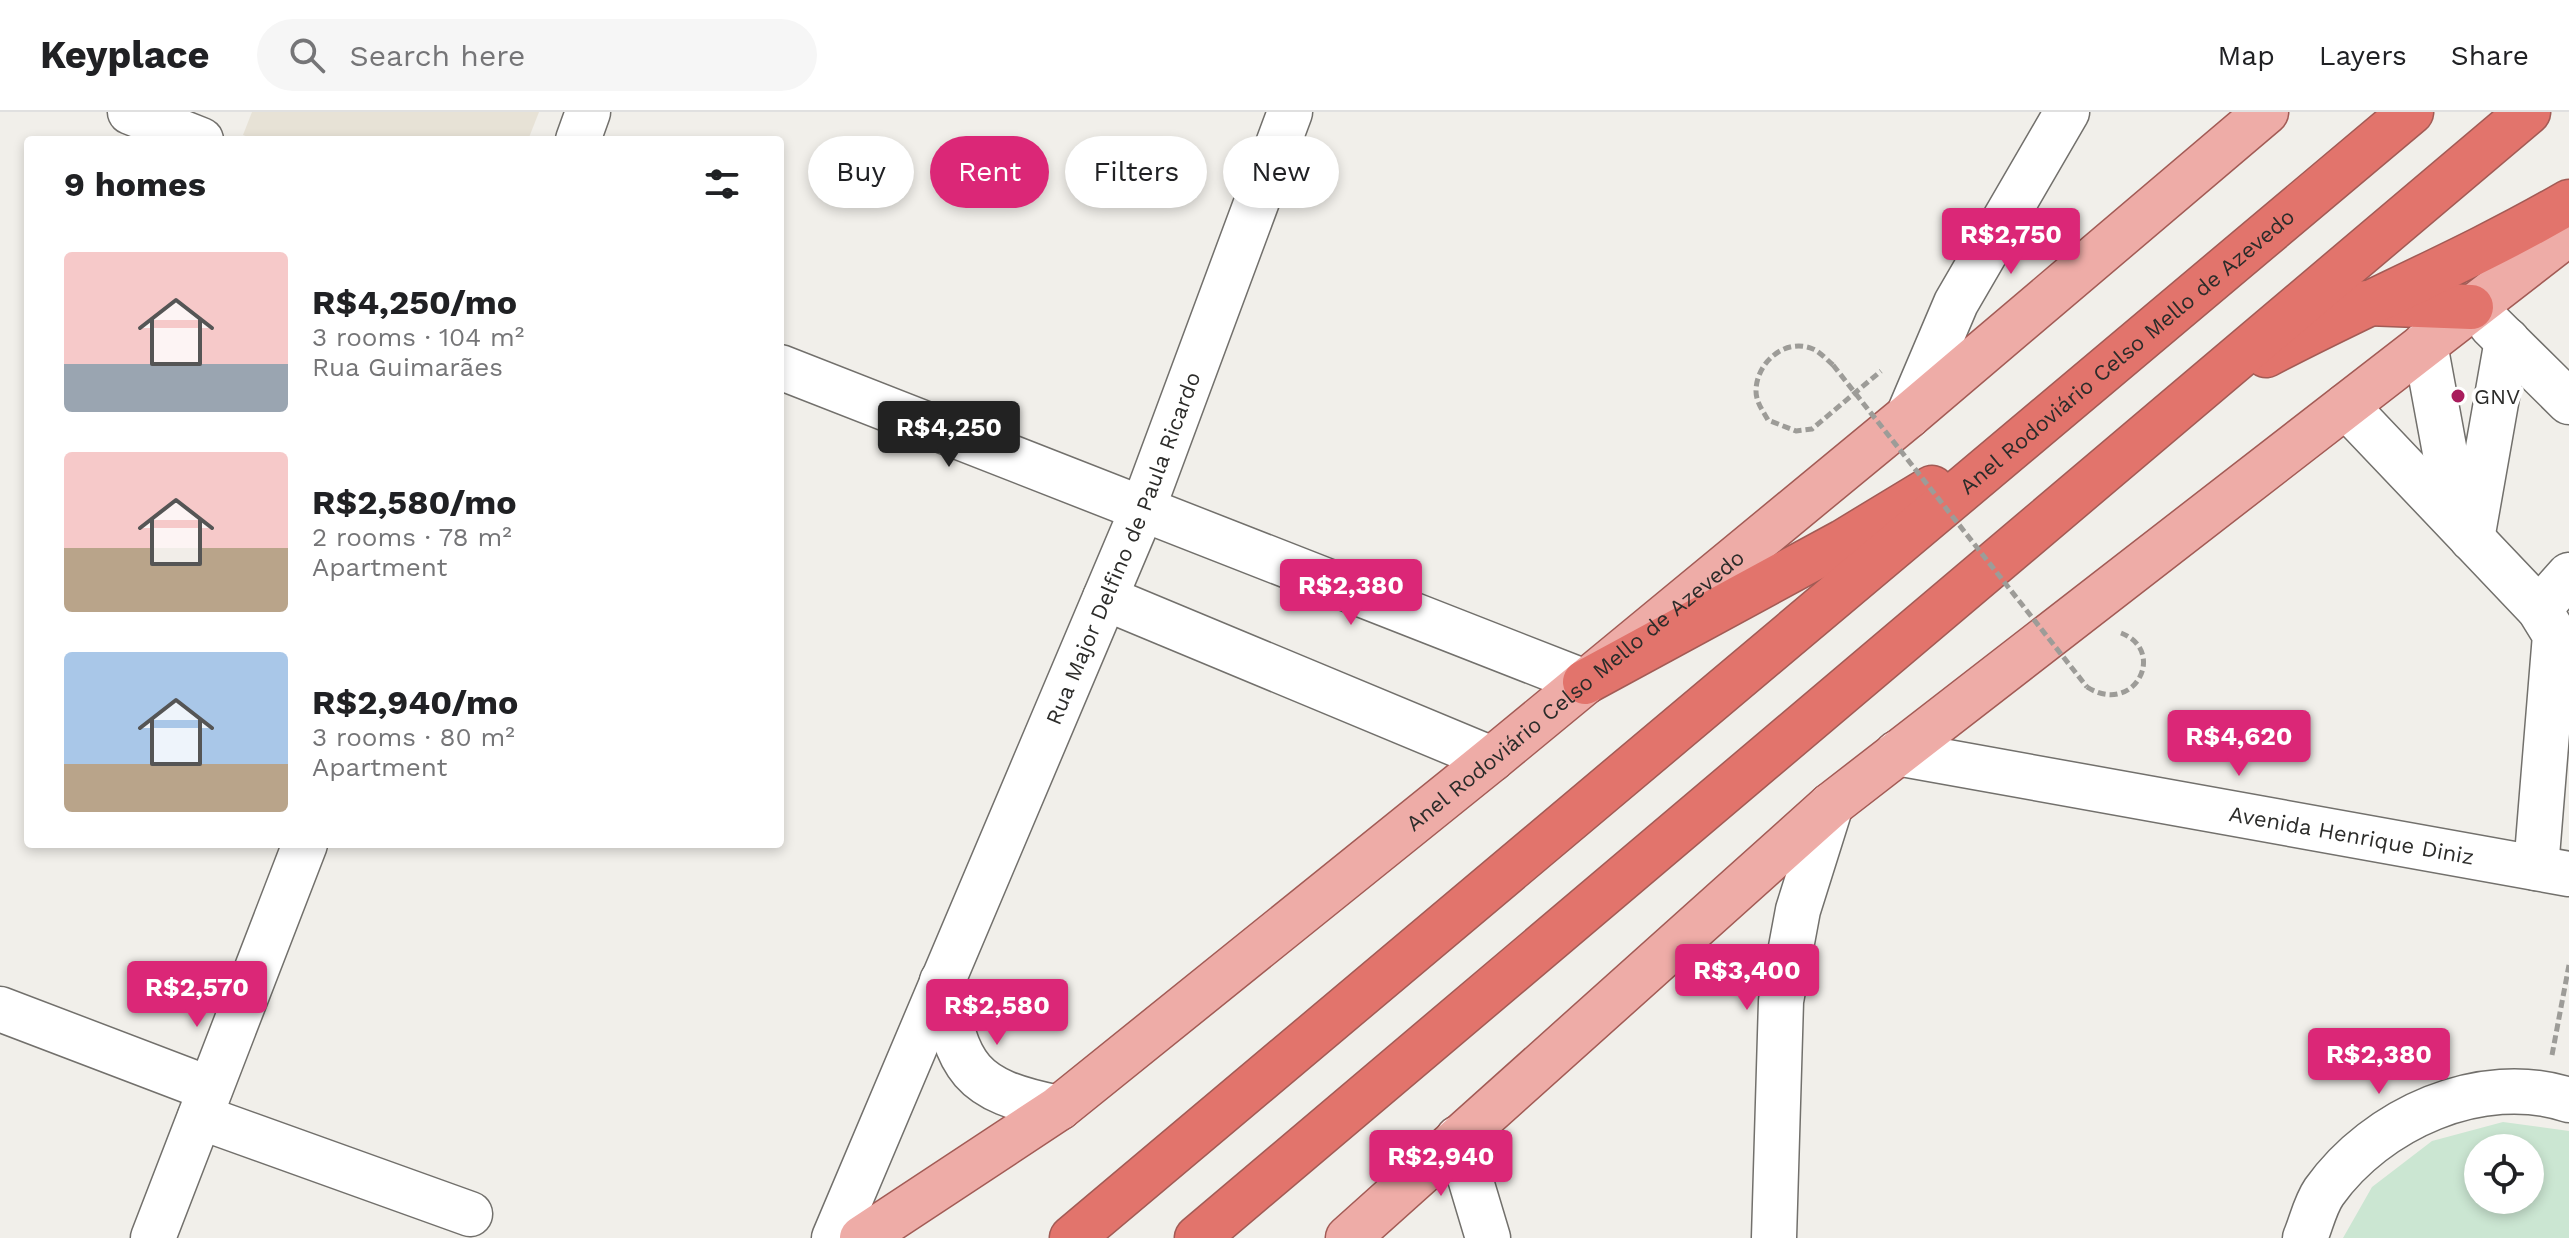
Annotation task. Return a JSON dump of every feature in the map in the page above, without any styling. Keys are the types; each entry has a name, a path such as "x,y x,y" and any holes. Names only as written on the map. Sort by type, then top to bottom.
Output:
{"highway":[{"name":"Anel Rodoviário Celso Mello de Azevedo","path":"1072,1238 2411,112"},
{"path":"1197,1238 2186,397 2528,112"},
{"path":"2186,397 2365,302 2519,231 2569,202"},
{"path":"2365,302 2438,308 2471,307"},
{"path":"1585,682 1843,542 2057,411"}],"main road":[{"name":"Anel Rodoviário Celso Mello de Azevedo","path":"862,1238 1059,1108 1492,759 1908,416 2266,112"},
{"path":"1348,1238 1831,805 2569,233"}],"street":[{"path":"130,112 191,136"},
{"path":"579,136 588,112"},
{"name":"Rua Major Delfino de Paula Ricardo","path":"834,1238 1143,508 1290,112"},
{"path":"1908,416 1956,303 2067,112"},
{"path":"2471,307 2569,402"},
{"path":"2465,531 2507,340"},
{"path":"2425,344 2465,531"},
{"path":"784,369 1585,682"},
{"path":"2346,406 2539,609 2555,635 2552,871"},
{"path":"2539,609 2569,575"},
{"path":"1105,598 1492,759"},
{"name":"Avenida Henrique Diniz","path":"1897,753 2552,871"},
{"path":"1774,1238 1781,1001 1798,910 1831,805"},
{"path":"153,1238 303,848"},
{"path":"942,981 951,1033 964,1061 986,1085 1017,1099 1059,1108"},
{"path":"0,1009 205,1103 470,1214"},
{"path":"2305,1238 2323,1193 2383,1132 2460,1097 2557,1096"},
{"path":"1458,1138 1488,1238"}],"path":[{"path":"1885,367 1812,429 1796,431 1768,420 1756,392 1761,369 1770,357 1782,349 1800,346 1814,349 1833,365 2087,687 2097,693 2121,695 2131,690 2145,667 2143,654 2133,638 2112,630"},
{"path":"2557,1096 2569,965"}],"shaded area":[{"path":"252,112 539,112 530,136 243,135"}],"green space":[{"path":"2503,1122 2569,1131 2569,1238 2343,1238 2372,1187 2432,1141"}],"place":[{"name":"GNV","path":"2458,396"}]}
